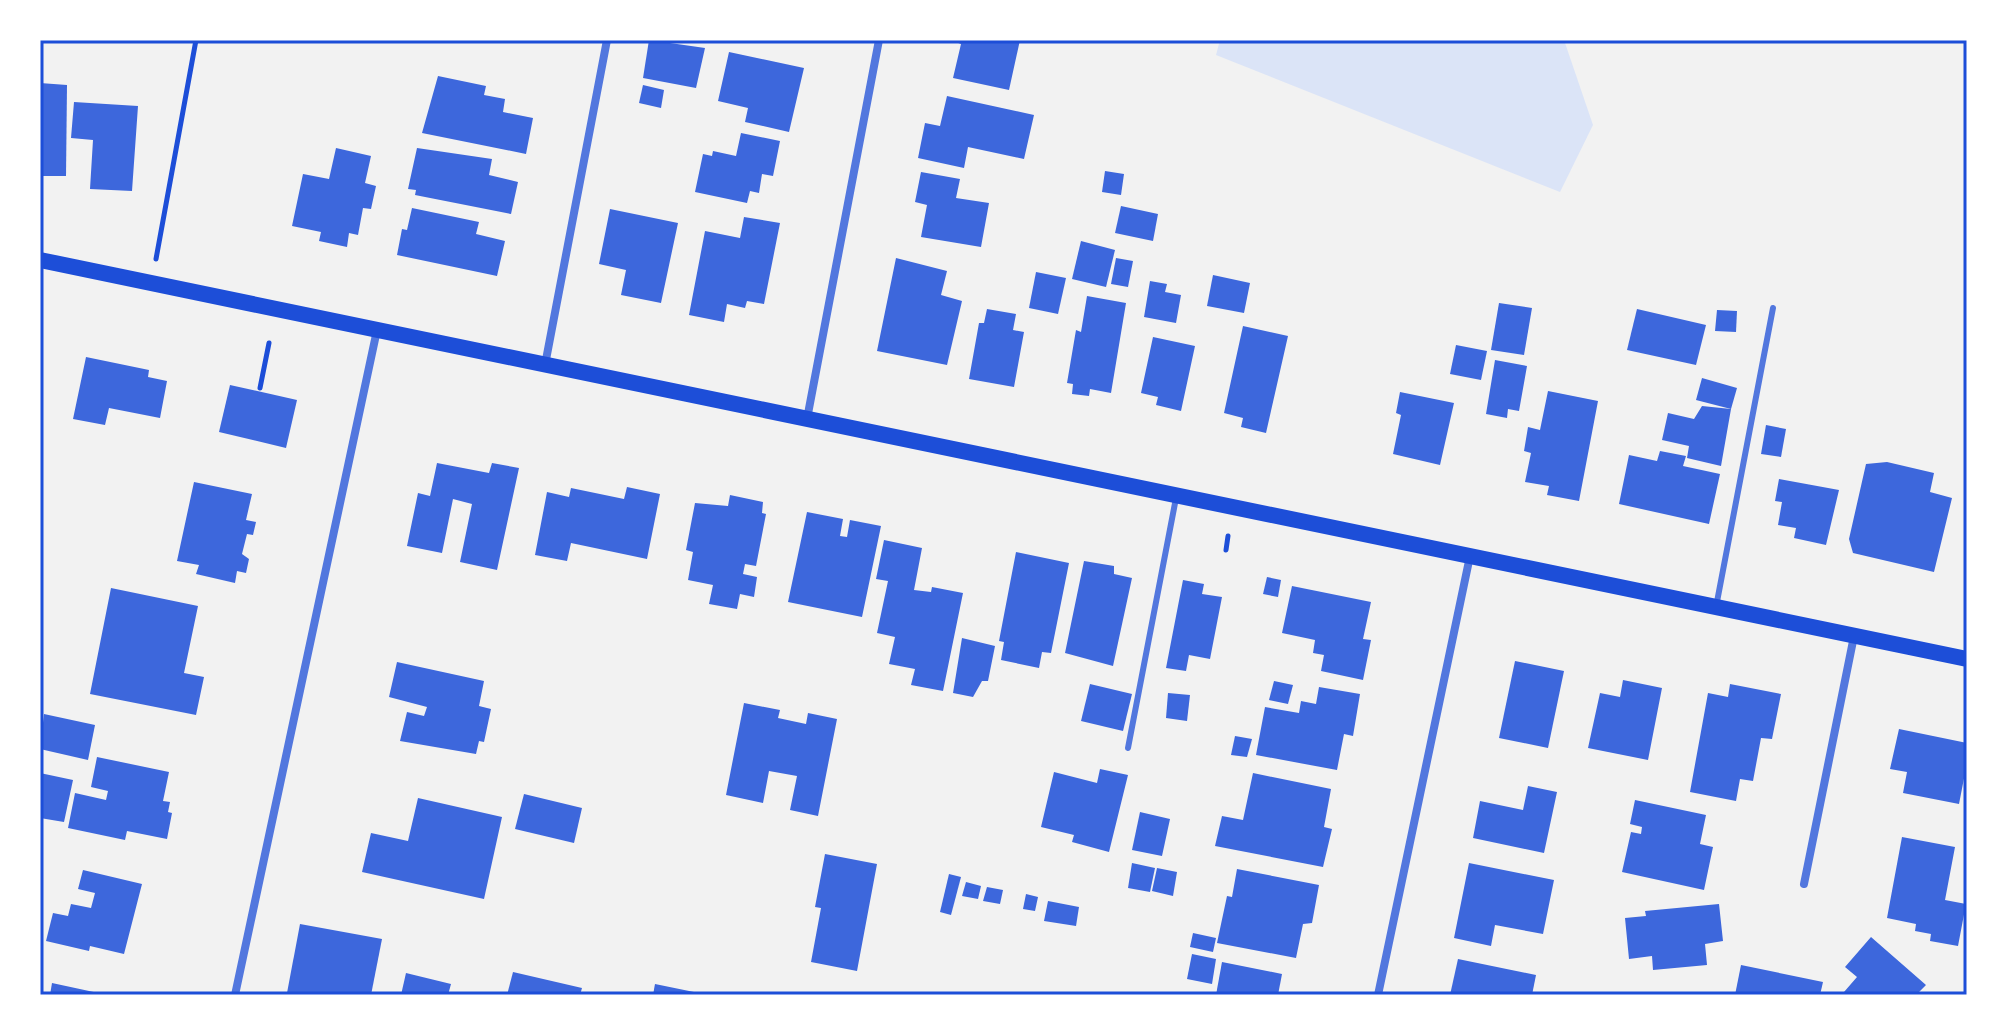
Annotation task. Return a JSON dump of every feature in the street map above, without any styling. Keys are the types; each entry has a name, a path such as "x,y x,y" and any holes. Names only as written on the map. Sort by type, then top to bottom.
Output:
{"main road":[{"path":"40,260 1967,659"}],"street":[{"path":"545,366 607,40"},
{"path":"807,419 879,40"},
{"path":"235,995 377,330"},
{"path":"1378,995 1470,556"},
{"path":"1804,884 1854,635"}],"lane":[{"path":"1716,607 1773,308"},
{"path":"1128,748 1177,495"}],"path":[{"path":"151,284 196,40"},
{"path":"260,388 269,343"},
{"path":"1226,550 1228,536"}],"shaded area":[{"path":"1220,40 1564,40 1593,125 1560,192 1216,55"}],"building":[{"path":"649,40 705,48 696,88 643,78"},
{"path":"950,40 1020,40 1009,90 953,78 961,44"},
{"path":"729,52 804,68 789,132 745,122 748,108 718,101"},
{"path":"438,76 486,86 484,95 505,99 503,112 533,118 526,154 422,133"},
{"path":"40,83 67,85 66,176 40,176"},
{"path":"643,85 664,90 661,108 639,103"},
{"path":"947,96 1034,115 1024,159 968,147 964,168 918,158 925,123 940,126"},
{"path":"74,102 138,106 132,191 90,189 93,140 71,138"},
{"path":"741,133 780,141 773,176 762,174 759,193 750,191 747,203 695,192 703,154 712,156 713,151 736,156"},
{"path":"336,148 371,156 365,183 376,186 371,209 363,208 358,235 349,233 347,247 319,241 321,232 292,226 303,174 329,179"},
{"path":"417,148 492,159 489,175 518,182 511,214 415,195 416,190 408,189"},
{"path":"1105,171 1124,174 1121,195 1102,192"},
{"path":"921,172 960,179 956,198 989,203 981,247 921,237 927,205 915,202"},
{"path":"1121,206 1158,214 1153,241 1115,233"},
{"path":"412,208 479,222 476,234 505,241 497,276 397,255 402,229 407,230"},
{"path":"610,209 678,223 661,303 621,295 626,270 599,264"},
{"path":"744,217 780,223 764,304 747,301 745,308 727,304 724,322 689,315 705,231 740,238"},
{"path":"1081,241 1115,250 1106,287 1072,279"},
{"path":"896,258 947,271 941,295 962,301 947,365 877,351"},
{"path":"1116,258 1133,261 1128,287 1111,284"},
{"path":"1036,272 1066,278 1058,314 1029,308"},
{"path":"1213,275 1250,283 1244,313 1207,306"},
{"path":"1150,281 1167,284 1165,292 1181,295 1176,323 1144,317"},
{"path":"1087,296 1126,303 1111,393 1090,389 1089,396 1072,394 1073,384 1067,383 1076,330 1081,332"},
{"path":"1499,303 1532,308 1524,355 1491,350"},
{"path":"987,309 1016,314 1013,330 1024,332 1014,387 969,379 979,323 984,323"},
{"path":"1637,309 1706,325 1696,365 1627,350"},
{"path":"1717,310 1737,311 1736,332 1715,331"},
{"path":"1243,326 1288,336 1266,433 1241,427 1243,418 1224,413"},
{"path":"1153,337 1195,346 1181,411 1156,405 1158,397 1141,393"},
{"path":"1456,345 1487,351 1481,380 1450,374"},
{"path":"86,357 149,370 148,377 167,381 160,418 109,408 105,425 73,419"},
{"path":"1495,360 1527,366 1519,411 1508,409 1507,418 1486,414"},
{"path":"1702,378 1737,388 1731,409 1696,400"},
{"path":"230,385 297,400 286,448 219,432"},
{"path":"1548,391 1598,401 1579,501 1547,495 1549,486 1525,482 1531,453 1524,451 1528,427 1540,430"},
{"path":"1400,392 1454,403 1440,465 1393,454 1401,415 1396,413"},
{"path":"1702,406 1731,409 1721,466 1687,458 1689,446 1662,440 1668,413 1694,419"},
{"path":"1766,425 1786,429 1781,457 1761,454"},
{"path":"1660,451 1686,456 1683,466 1720,474 1709,524 1619,504 1629,455 1657,461"},
{"path":"1887,462 1934,473 1930,492 1952,498 1934,572 1853,553 1849,539 1866,464"},
{"path":"437,463 489,473 492,463 519,468 497,570 460,562 472,504 453,499 442,553 407,546 418,493 430,496"},
{"path":"1779,479 1839,490 1826,545 1794,538 1796,528 1778,525 1782,502 1775,501"},
{"path":"194,482 252,494 246,520 256,522 253,535 247,534 242,554 249,559 246,573 237,571 235,583 196,574 199,565 177,561"},
{"path":"627,487 660,494 647,559 571,543 567,561 535,555 547,492 569,497 571,488 624,499"},
{"path":"730,495 763,502 762,513 766,514 756,566 745,564 743,574 757,577 754,597 740,594 737,609 709,604 713,585 688,580 693,552 686,550 695,503 728,506"},
{"path":"807,512 843,519 840,536 847,537 850,520 881,526 862,617 788,602"},
{"path":"884,540 922,548 914,590 931,592 932,587 963,593 943,691 911,685 915,669 889,664 895,637 877,633 888,581 876,579"},
{"path":"1016,552 1069,563 1051,653 1042,652 1039,668 1001,660 1004,642 999,641"},
{"path":"1084,561 1114,566 1114,574 1132,578 1113,666 1065,653"},
{"path":"1267,577 1281,580 1278,597 1263,594"},
{"path":"1183,580 1204,584 1202,594 1222,597 1210,659 1189,655 1186,671 1166,668"},
{"path":"1292,586 1371,602 1363,639 1371,640 1363,680 1321,671 1324,655 1313,653 1315,640 1282,633"},
{"path":"111,588 198,606 184,673 204,677 196,715 90,694"},
{"path":"962,638 995,646 988,681 982,681 973,697 953,693"},
{"path":"1515,661 1564,671 1548,748 1499,738"},
{"path":"397,662 484,681 479,706 491,709 484,742 479,741 476,754 400,741 407,712 424,716 427,707 389,697"},
{"path":"1623,680 1662,688 1648,760 1588,748 1600,693 1620,697"},
{"path":"1274,681 1293,685 1288,704 1269,700"},
{"path":"1090,684 1132,694 1123,731 1081,721"},
{"path":"1730,684 1781,694 1772,739 1761,738 1753,781 1740,779 1736,801 1690,792 1708,693 1728,697"},
{"path":"1319,687 1360,694 1353,736 1344,734 1337,770 1256,755 1265,707 1299,713 1301,701 1316,704"},
{"path":"1168,693 1190,695 1187,721 1166,718"},
{"path":"744,703 780,710 778,718 806,724 808,713 837,719 818,816 790,810 797,776 769,771 763,803 726,795"},
{"path":"44,714 95,725 88,760 40,749"},
{"path":"1899,729 1967,743 1967,763 1959,804 1903,793 1907,772 1890,769"},
{"path":"1235,736 1252,739 1247,757 1231,755"},
{"path":"97,757 169,772 163,801 170,802 168,812 172,813 167,839 127,831 125,840 68,828 75,793 106,800 108,791 91,787"},
{"path":"1100,769 1128,775 1109,852 1072,842 1074,835 1041,827 1054,772 1097,783"},
{"path":"40,773 73,780 64,822 40,818"},
{"path":"1253,773 1331,789 1324,827 1332,829 1323,867 1215,846 1222,816 1243,820"},
{"path":"1528,786 1557,792 1544,853 1473,838 1480,801 1523,810"},
{"path":"524,794 582,808 574,843 515,829"},
{"path":"418,798 502,817 484,899 362,872 371,833 408,841"},
{"path":"1635,800 1706,815 1700,844 1713,847 1704,890 1622,872 1631,832 1641,834 1642,827 1630,824"},
{"path":"1140,812 1170,819 1162,856 1132,850"},
{"path":"1902,837 1955,847 1945,900 1966,904 1958,946 1930,941 1931,934 1915,931 1916,924 1887,918"},
{"path":"825,854 877,864 857,971 811,962 821,908 815,907"},
{"path":"1132,863 1155,868 1150,892 1128,888"},
{"path":"1469,863 1554,880 1543,934 1495,925 1491,946 1454,938"},
{"path":"1157,868 1177,872 1173,896 1152,891"},
{"path":"1237,869 1319,885 1312,923 1303,924 1296,958 1217,943 1227,896 1232,897"},
{"path":"83,870 142,884 124,954 90,946 89,951 46,941 53,913 68,916 71,904 91,908 95,893 78,889"},
{"path":"949,874 961,877 951,915 940,912"},
{"path":"966,882 981,886 978,899 962,896"},
{"path":"987,887 1003,890 1000,904 983,901"},
{"path":"1026,894 1038,897 1035,911 1023,909"},
{"path":"1048,901 1079,907 1076,926 1044,921"},
{"path":"1719,904 1723,941 1705,944 1707,965 1653,970 1652,956 1629,959 1625,918 1646,916 1645,911"},
{"path":"300,924 382,939 371,995 287,993"},
{"path":"1193,933 1216,938 1213,952 1190,947"},
{"path":"1871,937 1926,985 1916,995 1844,992 1857,977 1845,967"},
{"path":"1192,954 1216,959 1212,984 1187,979"},
{"path":"1458,959 1536,975 1532,995 1450,995"},
{"path":"1222,962 1282,974 1278,995 1216,995"},
{"path":"1741,965 1823,982 1820,995 1735,995"},
{"path":"513,972 582,988 580,995 507,995"},
{"path":"406,973 451,984 448,995 401,995"},
{"path":"52,983 103,994 103,995 50,995"},
{"path":"655,984 694,992 693,995 653,995"}]}
